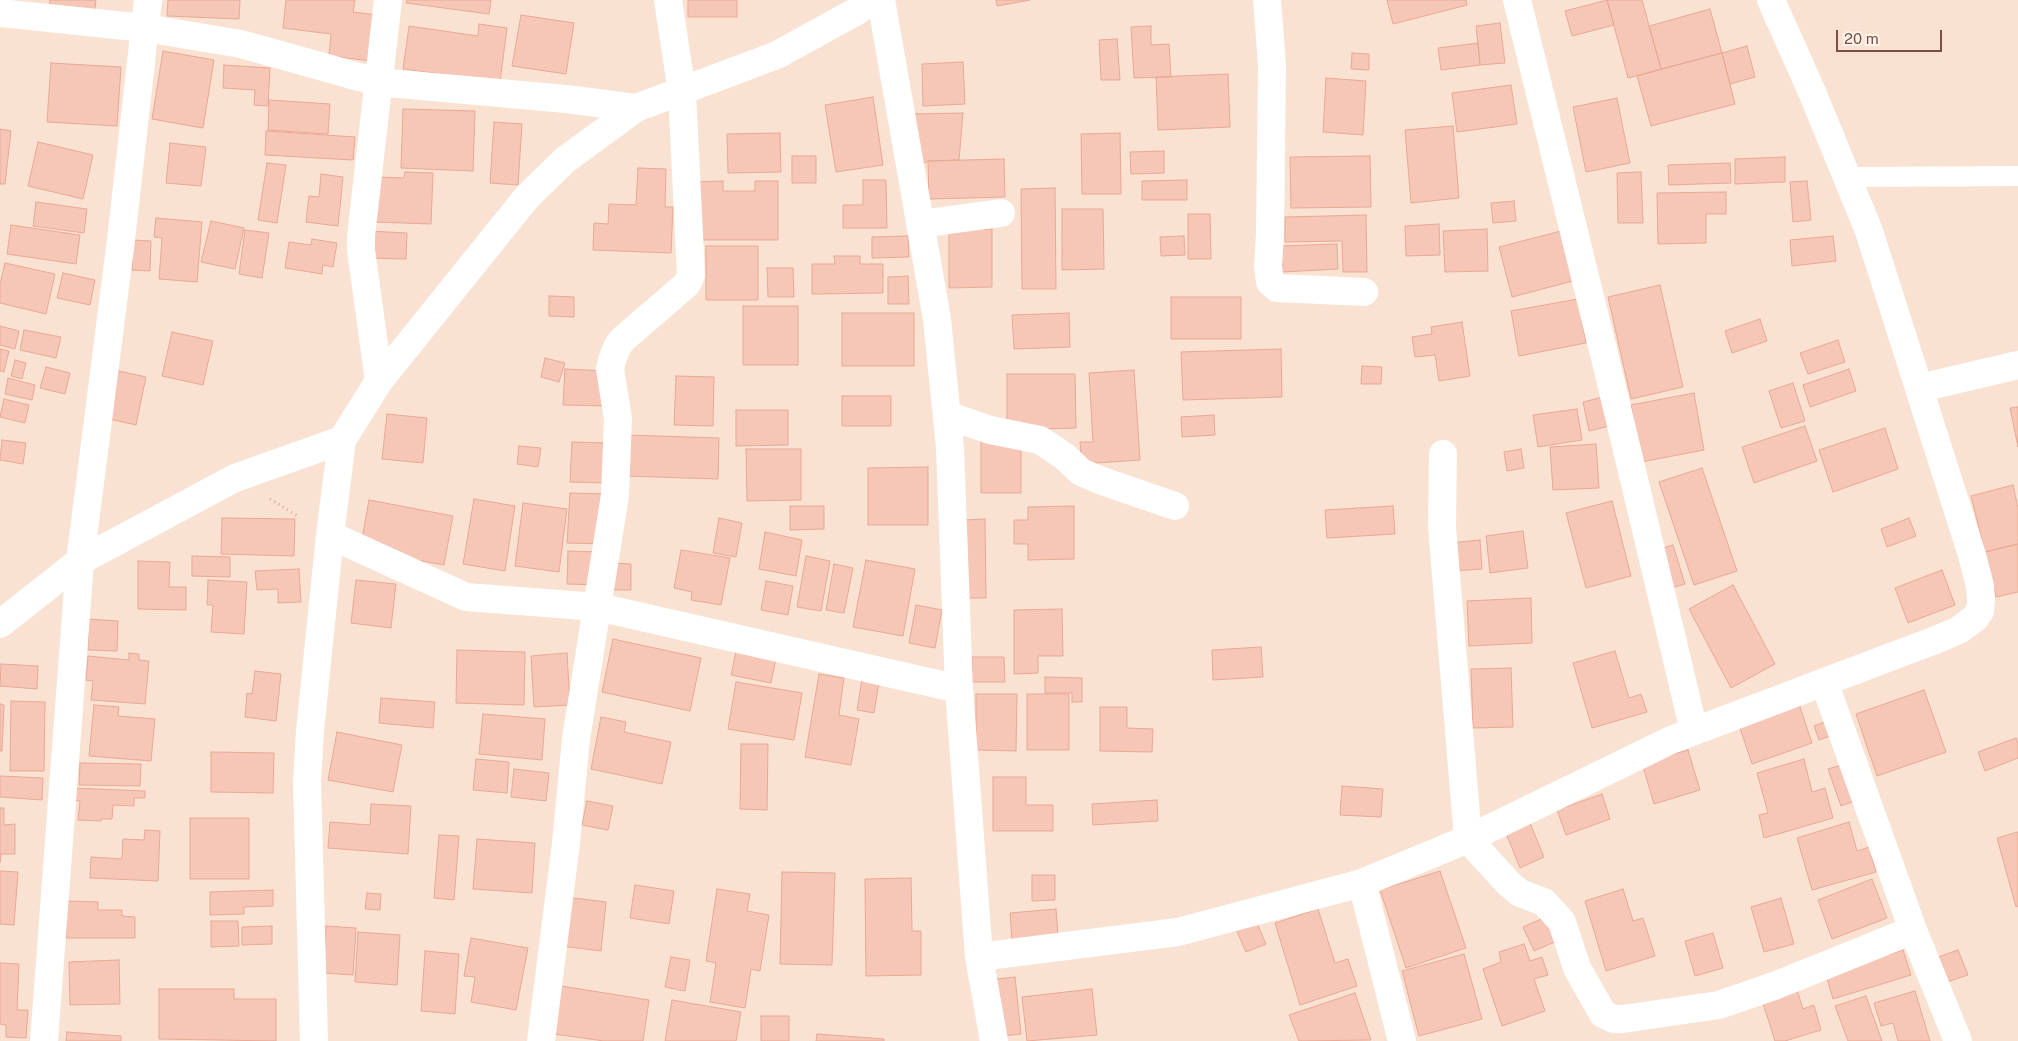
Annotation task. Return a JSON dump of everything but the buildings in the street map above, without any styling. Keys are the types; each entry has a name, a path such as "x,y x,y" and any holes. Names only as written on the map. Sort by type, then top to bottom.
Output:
{"street":[{"path":"44,1041 80,562 121,240 148,0"},
{"path":"379,381 361,250 377,82 388,0"},
{"path":"541,1041 566,843 576,739 615,495 618,419 610,369 614,353 622,340 688,284 691,275 682,92 668,0"},
{"path":"1267,0 1272,65 1268,266 1270,282 1277,288 1364,292"},
{"path":"1517,0 1608,366 1694,731"},
{"path":"979,957 1178,932 1362,883 1468,839 1671,740 1959,630 1975,618 1980,611 1980,586 1972,555 1869,231 1812,92 1771,0"},
{"path":"314,1041 307,781 310,731 330,535 342,440 379,381 527,197 565,160 636,108 776,55 866,3 920,224 937,319 950,448 959,689 979,957 994,1041"},
{"path":"0,13 145,28 247,46 377,82 566,99 636,108"},
{"path":"920,224 1001,213"},
{"path":"1920,388 2018,365"},
{"path":"947,415 990,430 1040,440 1064,456 1081,472 1175,506"},
{"path":"0,624 80,562 235,478 342,440"},
{"path":"1443,454 1442,527 1468,839 1508,883 1520,893 1544,902 1562,922 1577,968 1603,1014 1614,1019 1647,1017 1719,1005 1774,986 1912,930"},
{"path":"330,535 466,597 598,607 959,689"},
{"path":"1824,682 1912,930 1958,1041"},
{"path":"1362,883 1402,1041"}],"lane":[{"path":"1847,177 2018,176"}],"path":[{"path":"235,478 330,535"}],"shaded area":[{"path":"0,0 2018,0 2018,1041 0,1041"}]}
